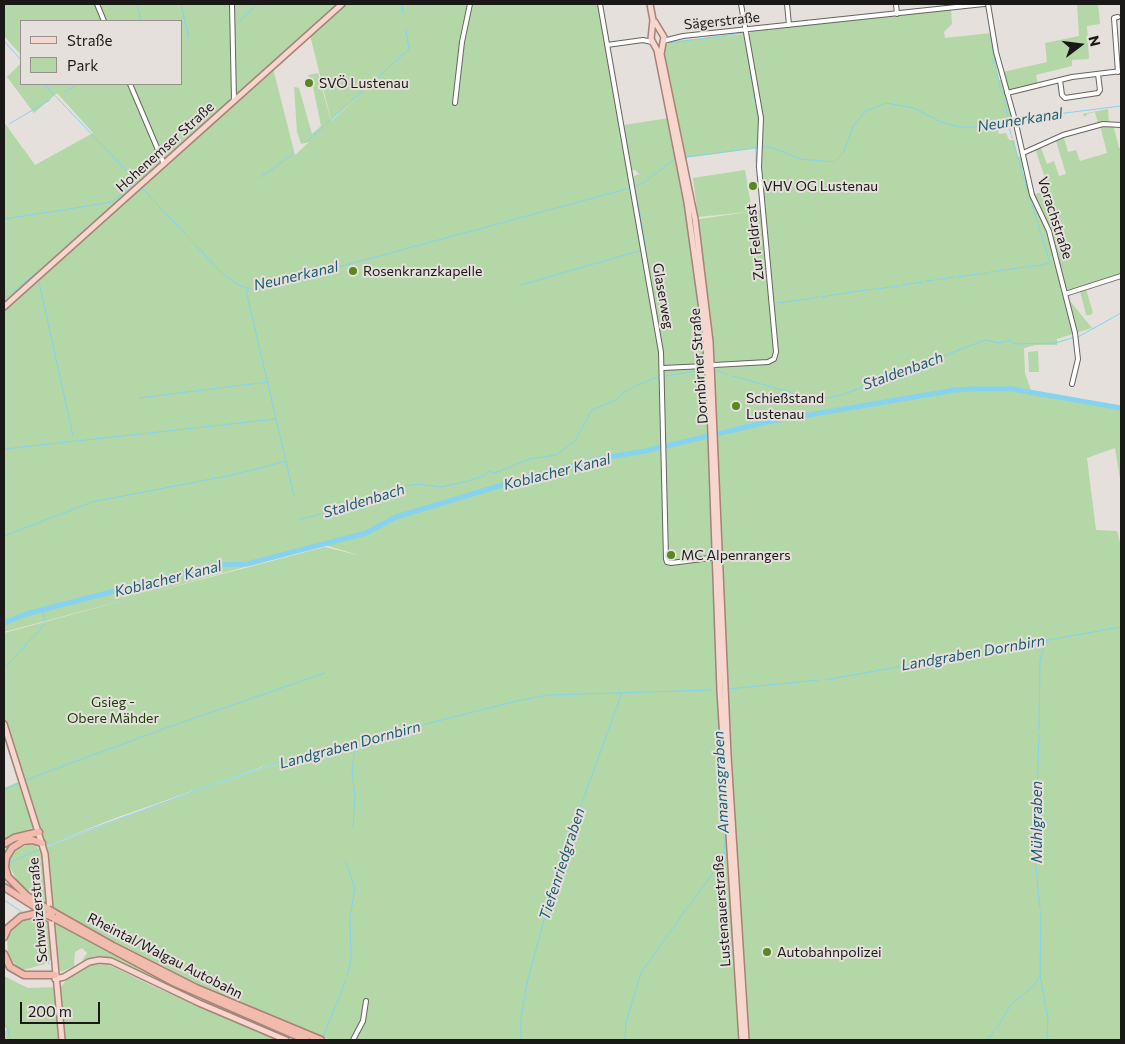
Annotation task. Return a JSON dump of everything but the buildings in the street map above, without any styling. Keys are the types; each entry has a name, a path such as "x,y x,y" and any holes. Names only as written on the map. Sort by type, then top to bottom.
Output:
{"highway":[{"path":"4,844 14,838 39,832"},
{"path":"27,896 10,881 5,865 9,851 19,842 32,840 43,846"},
{"name":"Rheintal/Walgau Autobahn","path":"4,881 51,915 180,980 245,1010 320,1040"},
{"name":"Rheintal/Walgau Autobahn","path":"4,887 67,926 181,986 306,1040"},
{"path":"4,937 12,923 21,917 34,914 51,915"},
{"path":"4,954 10,966 24,975 55,977"},
{"path":"4,962 11,972 22,978 34,980 55,977"}],"main road":[{"name":"Hohenemser Straße","path":"4,307 342,4"},
{"name":"Dornbirner Straße","path":"650,4 658,38 696,254 706,339 714,444 722,691"},
{"name":"Lustenauerstraße","path":"722,691 742,1040"},
{"name":"Lustenauerstraße","path":"722,691 746,1040"},
{"name":"Schweizerstraße","path":"4,724 43,846 62,1040"},
{"path":"55,977 66,975 89,962 99,960 111,961 207,1007 286,1040"}],"street":[{"path":"97,4 104,20"},
{"path":"232,4 234,100"},
{"path":"455,103 462,42 470,4"},
{"name":"Glaserweg","path":"600,4 663,368 667,562 718,557"},
{"name":"Zur Feldrast","path":"714,365 768,362 775,357 773,305 758,167 760,118 741,4"},
{"path":"787,4 789,25"},
{"path":"896,4 897,14"},
{"name":"Sägerstraße","path":"658,38 986,4"},
{"name":"Vorachstraße","path":"986,4 1032,196 1049,231 1078,348 1077,364 1072,384"},
{"path":"1007,93 1060,80 1120,71 1114,18 1118,17"},
{"path":"607,45 658,38"},
{"path":"1060,80 1062,95 1065,98 1098,93 1100,90 1098,74"},
{"path":"130,85 164,164"},
{"path":"1022,153 1063,135 1100,124 1121,125"},
{"path":"1065,294 1121,276"},
{"path":"663,368 705,366"},
{"path":"353,1040 363,1021 366,1001"}],"green space":[{"path":"4,4 96,4 103,20 20,20 20,54 4,36"},
{"path":"100,4 257,4 254,7 258,4 339,4 164,160 133,85 182,85 182,20 107,20"},
{"name":"Gsieg - Obere Mähder","path":"343,4 599,4 631,185 634,184 632,177 639,174 635,170 631,171 623,125 669,118 693,220 748,212 698,217 693,178 745,170 752,211 762,209 759,162 762,122 748,35 752,31 951,9 952,24 944,32 945,38 991,33 999,80 1002,80 1015,121 997,128 999,134 1006,133 1009,140 1014,140 1018,157 1022,156 1026,168 1022,169 1030,194 1032,195 1049,190 1035,148 1040,145 1047,164 1054,161 1059,176 1066,174 1055,138 1063,135 1068,152 1076,150 1080,161 1107,153 1100,125 1113,124 1119,148 1121,148 1121,276 1076,292 1065,294 1064,292 1065,295 1092,328 1057,339 1057,342 1074,338 1057,343 1057,345 1036,345 1024,348 1025,373 1031,390 972,387 943,390 772,419 709,433 710,435 945,393 978,390 1016,391 1121,410 1121,485 1115,448 1087,458 1096,530 1117,531 1121,546 1121,1040 331,1040 273,1019 190,982 105,939 53,908 45,847 204,788 285,761 262,767 118,817 45,846 4,722 4,633 136,597 4,632 4,306 273,68 295,155 309,142 301,144 297,132 294,87 299,88 312,134 321,126 313,87 308,75 318,73 331,121 363,92 331,120 310,35","holes":["325,545 361,556 325,547 146,594"]},
{"path":"1077,4 1098,4 1100,24 1087,26 1089,59 1072,60 1072,66 1036,75 1038,85 1008,90 1003,72 1047,62 1045,43 1079,36"},
{"path":"745,34 760,121 758,148 685,158 663,49 668,43 674,41"},
{"path":"20,64 20,85 129,85 161,163 4,304 4,122 35,165 93,133 57,93 34,113 7,77"},
{"path":"1108,109 1109,123 1098,124 1095,112 1087,114 1086,117 1082,114"},
{"path":"1086,289 1093,313 1090,315 1086,315 1080,291"},
{"path":"1038,351 1039,372 1029,372 1028,352"},
{"path":"4,729 35,827 4,840 4,788 18,782 4,739"},
{"path":"34,843 41,853 45,871 48,905 18,883 9,865 11,854 19,848"},
{"path":"42,917 49,919 52,959 45,964 23,970 17,967 8,956 7,936 18,922"},
{"path":"53,921 184,991 298,1040 281,1036 222,1011 111,958 96,956 82,961 87,953 82,948 75,952 74,966 61,972 56,963"},
{"path":"107,964 159,989 280,1040 65,1040 63,1011 63,1040 4,1040 4,1033 7,1029 4,1026 4,976 28,988 61,987 67,979 89,965"}],"waterway":[{"path":"137,4 141,20"},
{"path":"181,4 189,38"},
{"path":"238,22 258,4"},
{"path":"402,4 403,13"},
{"path":"235,24 235,44"},
{"path":"305,143 409,49 406,30"},
{"path":"669,43 743,33 745,39"},
{"path":"991,34 991,40"},
{"name":"Neunerkanal","path":"4,41 20,59"},
{"path":"992,43 993,50"},
{"path":"746,48 747,52"},
{"path":"993,53 996,70"},
{"path":"747,55 748,59"},
{"path":"997,73 999,82"},
{"path":"752,82 753,86"},
{"name":"Neunerkanal","path":"45,85 138,183"},
{"path":"65,92 76,85"},
{"path":"999,85 1003,95"},
{"path":"753,89 754,93"},
{"path":"754,96 755,101"},
{"path":"1004,99 1008,118"},
{"path":"9,124 50,100"},
{"name":"Neunerkanal","path":"761,147 771,147 800,159 834,162 843,153 854,125 866,111 886,103 914,108 941,122 958,127 991,127 1013,123"},
{"name":"Neunerkanal","path":"1017,122 1049,115 1121,106"},
{"path":"1008,124 1012,138"},
{"path":"1013,141 1028,192"},
{"path":"756,145 756,163"},
{"name":"Neunerkanal","path":"686,157 757,148"},
{"path":"261,177 293,154"},
{"name":"Neunerkanal","path":"634,187 643,183 675,159"},
{"path":"757,175 758,181"},
{"path":"51,212 111,202 135,182"},
{"path":"758,185 760,197"},
{"name":"Neunerkanal","path":"140,186 223,274 240,286 254,290 630,188"},
{"path":"637,198 646,248"},
{"path":"1030,198 1050,263 1036,266"},
{"path":"760,202 761,210"},
{"path":"4,219 49,212"},
{"path":"521,285 642,250"},
{"path":"1028,267 1034,266"},
{"path":"990,272 1025,267"},
{"path":"4,299 37,272"},
{"path":"981,274 988,273"},
{"path":"957,277 979,274"},
{"path":"936,280 954,277"},
{"path":"926,281 934,280"},
{"path":"39,282 73,436"},
{"path":"902,285 923,282"},
{"path":"868,290 899,286"},
{"path":"246,290 294,496"},
{"path":"821,297 866,290"},
{"path":"809,299 818,297"},
{"path":"778,303 807,299"},
{"name":"Staldenbach","path":"1078,337 1121,313"},
{"name":"Staldenbach","path":"733,376 804,396 827,398 842,395 985,340 999,343 1010,340 1015,344 1055,343 1075,337"},
{"name":"Staldenbach","path":"666,376 704,370"},
{"name":"Staldenbach","path":"715,370 728,375"},
{"name":"Staldenbach","path":"300,519 352,507 382,497 405,486 418,484 441,487 484,476 488,471 495,473 529,459 556,455 575,441 592,410 616,400 622,393 640,384 661,376"},
{"path":"139,398 268,382"},
{"name":"Koblacher Kanal","path":"4,623 26,614 215,565 247,564 366,533 396,517 529,477 603,458 645,451 767,422 955,390 975,389 1012,389 1121,408"},
{"path":"4,449 276,419"},
{"path":"4,536 92,502 232,475 286,461"},
{"path":"42,610 45,621"},
{"path":"4,669 44,625"},
{"name":"Landgraben Dornbirn","path":"825,680 1121,627"},
{"name":"Mühlgraben","path":"1039,731 1040,660 1043,649 1049,639"},
{"path":"26,780 163,729 325,673"},
{"name":"Landgraben Dornbirn","path":"728,689 819,680"},
{"name":"Amannsgraben","path":"717,689 725,867 719,872"},
{"name":"Landgraben Dornbirn","path":"45,846 217,783 295,757 521,700 548,695 711,690"},
{"name":"Tiefenriedgraben","path":"521,1040 521,1018 527,983 557,871 622,693"},
{"name":"Mühlgraben","path":"1039,735 1035,856 1040,909"},
{"path":"353,827 355,795 352,773 355,743"},
{"path":"4,790 21,782"},
{"path":"26,803 33,826"},
{"name":"Landgraben Dornbirn","path":"9,863 42,848"},
{"path":"346,862 355,888 350,917 351,959 347,976"},
{"name":"Amannsgraben","path":"689,906 713,873"},
{"path":"4,900 22,912"},
{"name":"Amannsgraben","path":"625,1040 626,1022 641,973 687,908"},
{"name":"Mühlgraben","path":"1041,912 1040,975 1048,1019 1047,1037 1049,1040"},
{"path":"37,921 43,928 44,935"},
{"path":"44,939 46,956"},
{"path":"47,959 49,964"},
{"path":"997,1028 1011,1004 1034,986 1040,976"},
{"path":"323,1037 346,980"},
{"path":"4,1025 8,1029 10,1040"},
{"path":"988,1040 994,1031"}],"place":[{"name":"SVÖ Lustenau","path":"309,83"},
{"name":"VHV OG Lustenau","path":"753,186"},
{"name":"Rosenkranzkapelle","path":"353,271"},
{"name":"Schießstand Lustenau","path":"736,406"},
{"name":"MC Alpenrangers","path":"671,555"},
{"name":"Autobahnpolizei","path":"767,952"}]}
